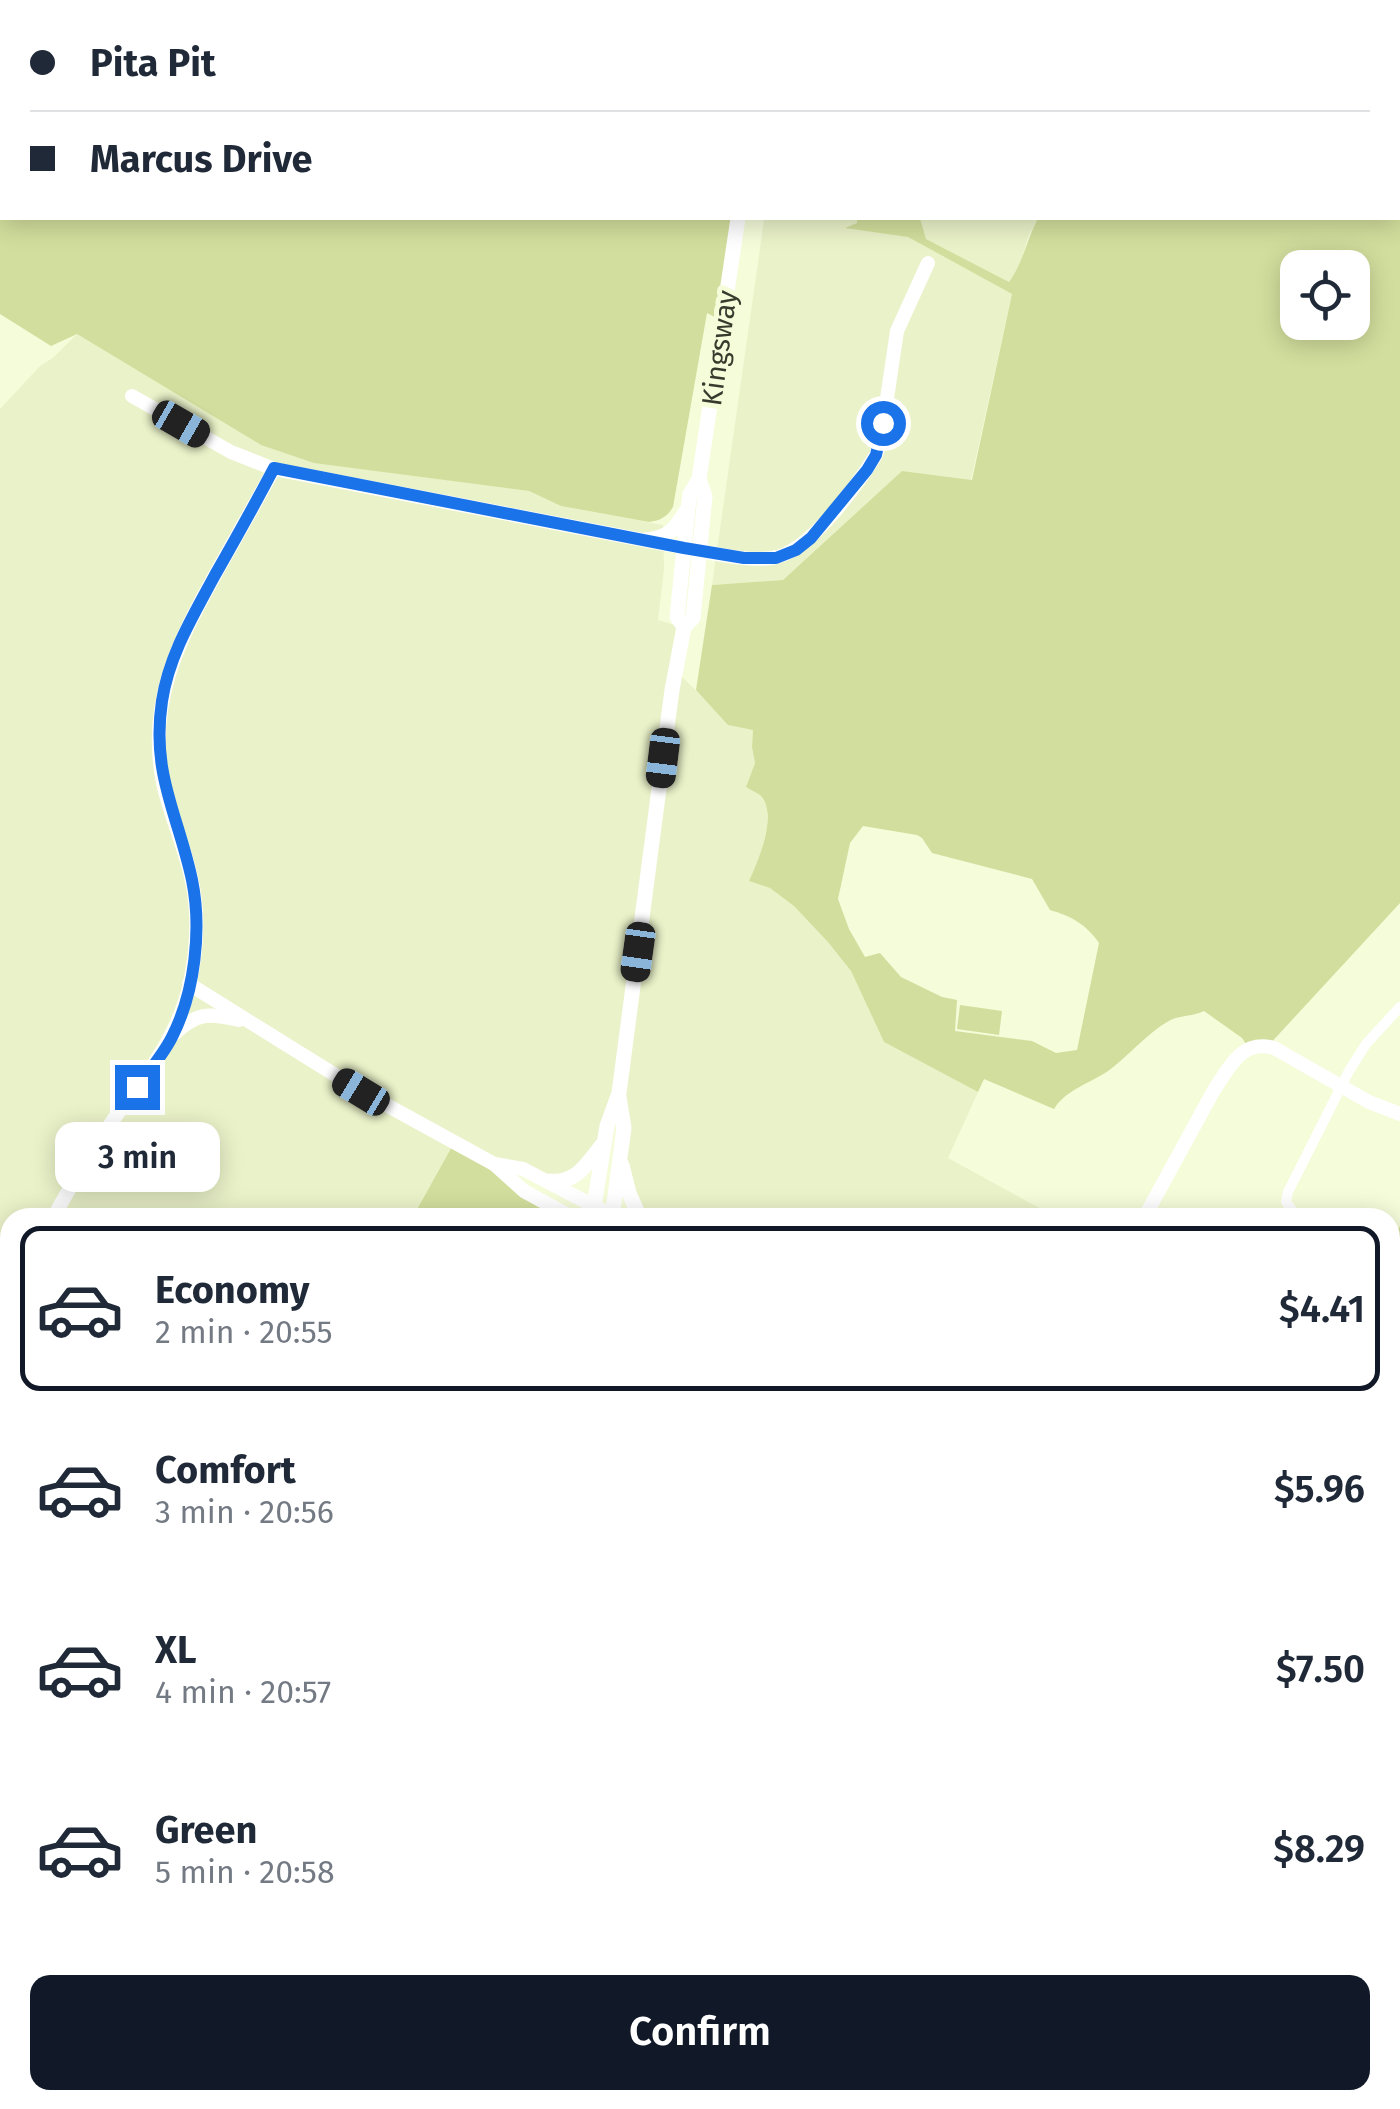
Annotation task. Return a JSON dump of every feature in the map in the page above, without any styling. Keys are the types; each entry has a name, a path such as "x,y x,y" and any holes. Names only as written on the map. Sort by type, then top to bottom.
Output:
{"main road":[{"name":"Kingsway","path":"692,550 705,496 700,479 738,220"},
{"name":"Kingsway","path":"593,1208 607,1126 619,1093 672,690 684,627 693,618 688,508 690,494 700,479"},
{"path":"646,540 668,534 688,508"},
{"name":"Kingsway","path":"615,1208 624,1128 619,1093"},
{"path":"549,1182 572,1178 604,1142"},
{"path":"620,1156 636,1208"}],"street":[{"path":"132,396 231,452 274,468 692,550 744,558 776,558 811,538 876,455 897,331 928,263"},
{"path":"59,1208 103,1134 172,1036 189,984 194,958 195,897 163,782 162,700 184,632 274,468"},
{"path":"189,984 361,1092 494,1164 524,1191 555,1208"},
{"path":"1291,1208 1286,1198 1341,1086 1366,1044 1400,1007"},
{"path":"172,1036 197,1017 211,1014 250,1023"},
{"path":"1149,1208 1214,1090 1248,1048 1274,1048 1382,1108 1400,1114"},
{"path":"494,1164 523,1169 588,1208"}],"shaded area":[{"path":"0,220 737,220 722,321 707,313 673,507 663,518 649,522 561,506 529,491 314,463 261,445 77,334 51,346 0,314"},
{"path":"764,220 857,220 848,227 908,237 1012,294 971,480 902,471 783,580 712,585"},
{"path":"857,220 921,220 926,239 1009,282 1037,220 1400,220 1400,903 1268,1046 1248,1047 1242,1038 1204,1011 1175,1018 1152,1032 1112,1068 1066,1096 1054,1109 984,1079 978,1092 884,1042 851,971 828,942 794,906 770,888 749,881 765,838 768,813 760,795 746,787 755,763 753,730 728,725 696,690 712,585 783,580 902,471 972,480 1012,294 908,237 845,228","holes":["863,826 922,838 932,853 1032,879 1050,910 1083,926 1099,943 1077,1050 1056,1053 1032,1041 955,1031 957,1000 901,977 880,953 865,957 838,899 850,843"]},
{"path":"921,220 1037,220 1019,268 1009,282 926,239"},
{"path":"77,334 261,445 401,474 529,491 561,506 663,525 664,569 658,620 681,627 675,670 728,725 753,730 755,763 746,787 760,795 767,806 767,827 750,881 770,888 794,906 828,941 851,971 884,1042 978,1092 948,1158 1040,1208 636,1208 629,1193 619,1096 585,1166 549,1181 454,1143 417,1208 0,1208 0,409 40,366"},
{"path":"960,1005 1002,1011 999,1035 957,1029"},
{"path":"454,1143 556,1208 418,1208"}],"route":[{"path":"137,1087 172,1036 194,958 195,897 163,782 160,755 165,684 184,632 274,468 684,548 744,558 776,558 811,538 867,470 876,455 883,423"}]}
